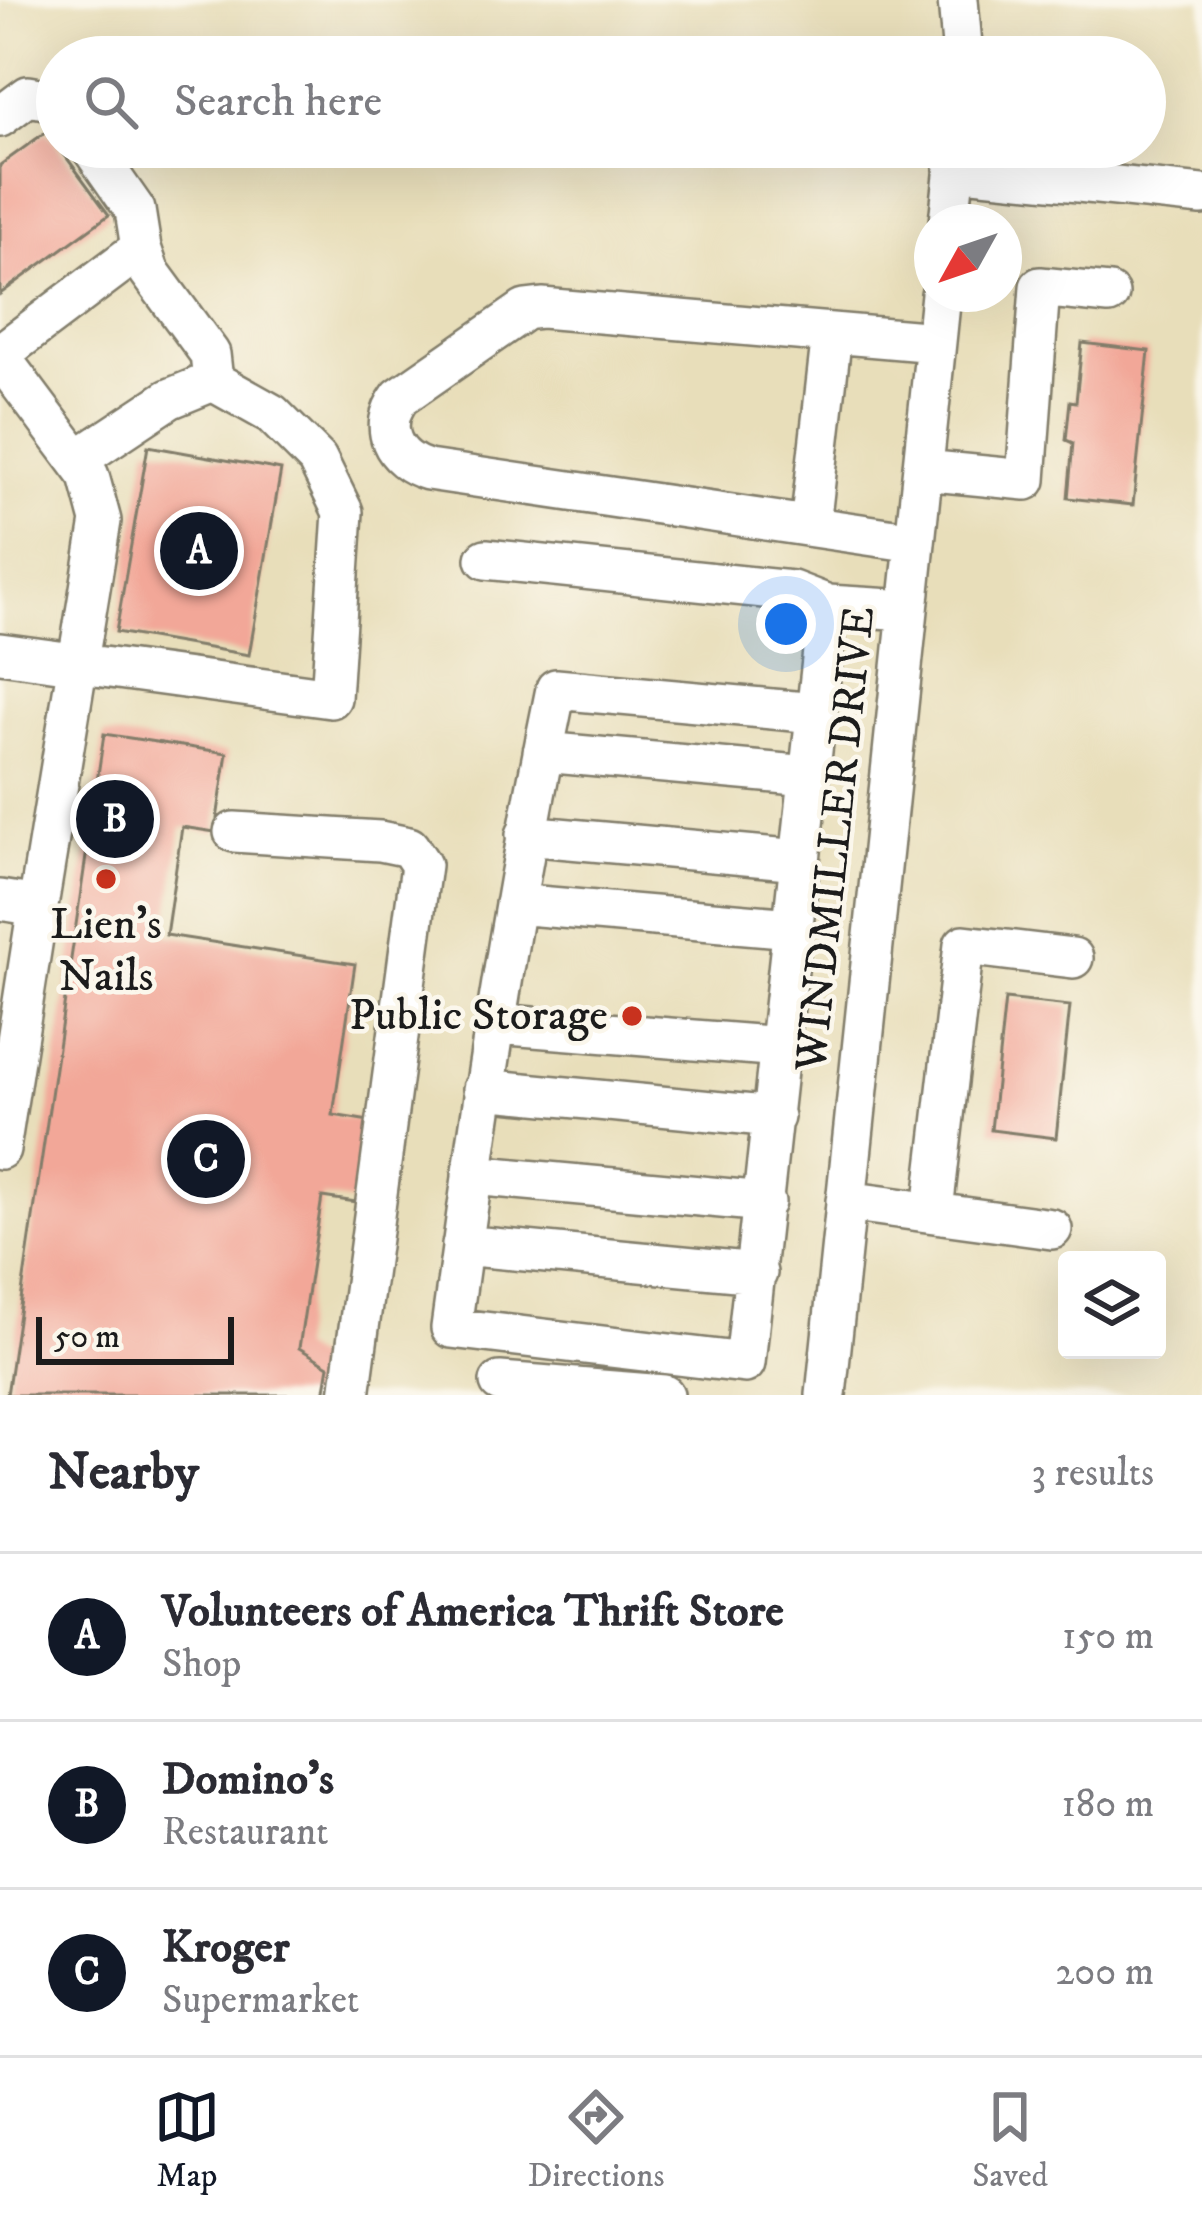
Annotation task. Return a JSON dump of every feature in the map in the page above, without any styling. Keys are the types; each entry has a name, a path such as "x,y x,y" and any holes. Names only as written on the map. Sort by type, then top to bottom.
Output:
{"street":[{"path":"958,0 961,36"},
{"path":"0,117 28,96 36,97"},
{"path":"106,168 136,210 149,271 210,354 214,381"},
{"path":"951,204 955,168"},
{"path":"1022,168 1202,195"},
{"path":"0,1149 19,903 78,665 101,521 89,476 0,355 141,248"},
{"path":"923,470 1026,480 1040,287 1109,294"},
{"path":"915,542 428,470 401,458 391,442 389,412 400,397 525,310 936,342"},
{"name":"WINDMILLER DRIVE","path":"826,1395 939,312"},
{"path":"810,526 832,333"},
{"path":"77,460 169,399 214,381"},
{"path":"0,653 331,698 343,512 317,459 272,414 214,381"},
{"path":"486,559 792,591 828,605 908,610"},
{"path":"816,713 556,689 483,1089 451,1328 746,1363 828,605"},
{"path":"543,752 809,776"},
{"path":"234,832 380,841 409,847 421,865 350,1395"},
{"path":"526,835 800,860"},
{"path":"515,904 793,928"},
{"path":"933,1210 964,946 1073,958"},
{"path":"494,1024 782,1047"},
{"path":"483,1089 775,1117"},
{"path":"472,1175 766,1202"},
{"path":"846,1201 1052,1228"},
{"path":"462,1245 757,1273"},
{"path":"500,1382 664,1395"}],"building":[{"path":"36,139 36,168 74,168 109,215 0,294 0,165"},
{"path":"1082,343 1149,351 1133,505 1068,498 1073,443 1066,440 1070,401 1076,402"},
{"path":"148,446 281,470 249,655 116,632"},
{"path":"104,734 227,753 215,832 182,827 166,935 355,964 333,1115 375,1122 363,1203 322,1197 299,1348 329,1366 324,1395 7,1395"},
{"path":"1005,999 1070,1006 1056,1138 991,1130"}],"place":[{"name":"Volunteers of America Thrift Store","path":"199,551"},
{"name":"Domino's","path":"115,819"},
{"name":"Lien's Nails","path":"106,879"},
{"name":"Public Storage","path":"632,1016"},
{"name":"Kroger","path":"206,1159"}]}
